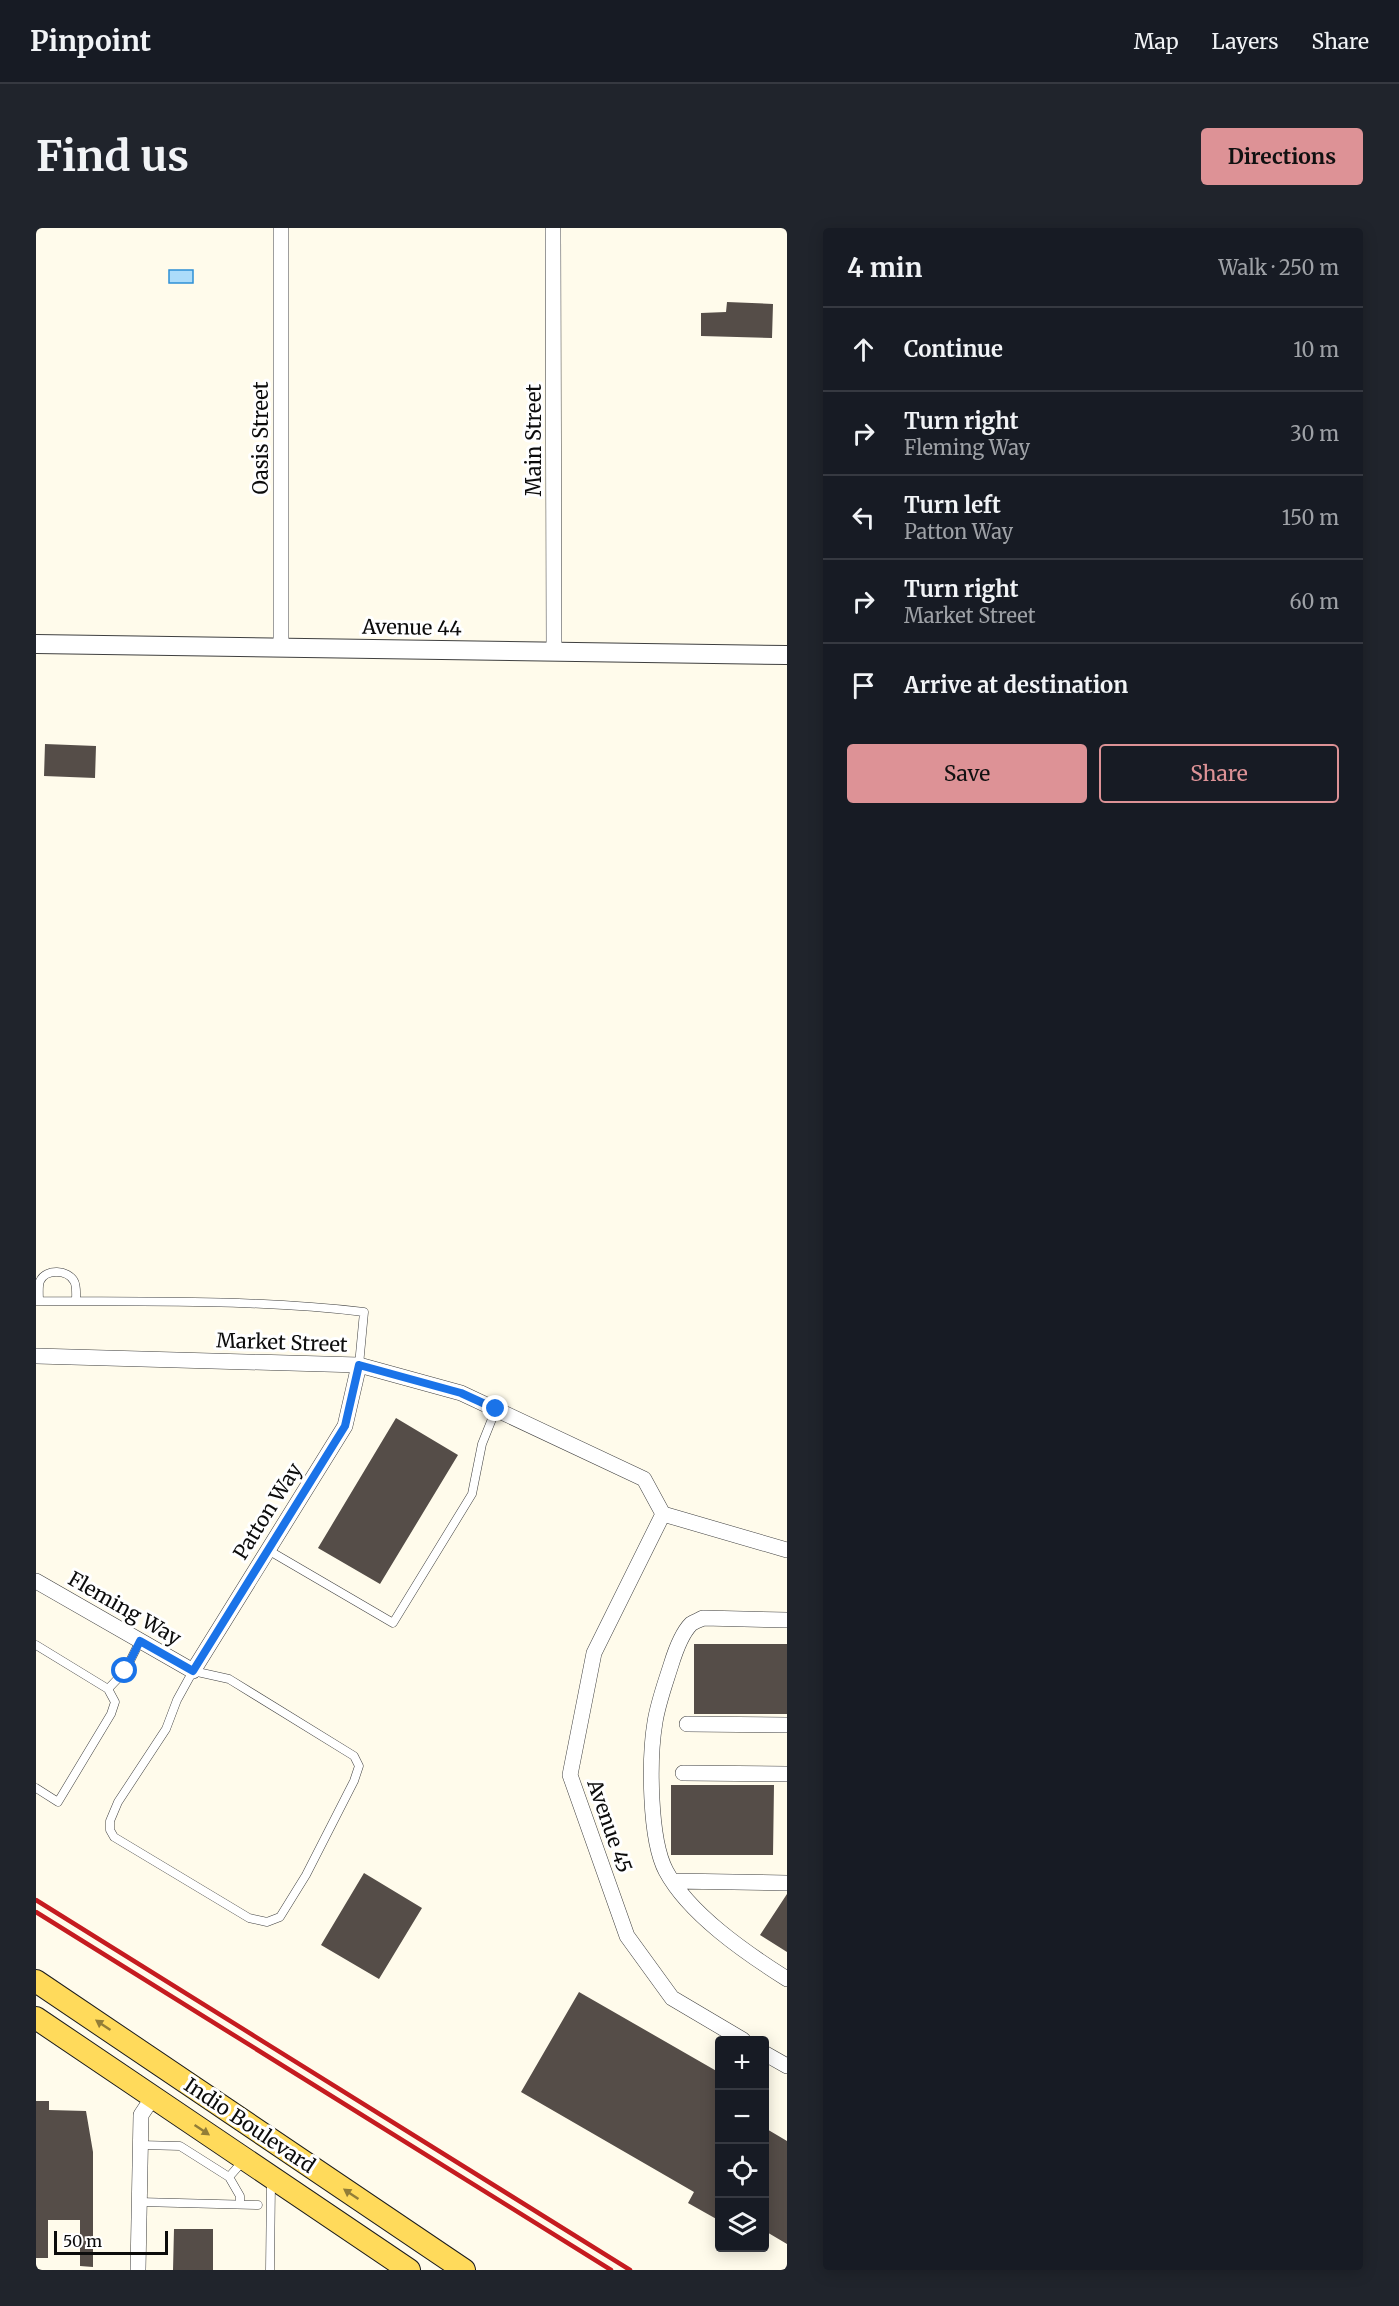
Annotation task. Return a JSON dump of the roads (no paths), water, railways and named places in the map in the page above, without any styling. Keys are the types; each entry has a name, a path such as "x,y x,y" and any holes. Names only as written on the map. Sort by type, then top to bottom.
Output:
{"main road":[{"name":"Indio Boulevard","path":"37,1982 127,2041 404,2232 464,2270"},
{"name":"Indio Boulevard","path":"36,2018 409,2270"},
{"path":"127,2041 146,2071 153,2097 171,2094 187,2098 255,2143 301,2160"},
{"path":"280,2183 337,2205 397,2247 408,2247 404,2232"},
{"path":"404,2232 437,2270"}],"street":[{"name":"Oasis Street","path":"280,228 281,648"},
{"name":"Main Street","path":"553,228 554,652"},
{"name":"Avenue 44","path":"36,644 787,656"},
{"name":"Market Street","path":"36,1356 359,1365 461,1393 644,1479 663,1515"},
{"name":"Patton Way","path":"193,1671 345,1426 359,1365"},
{"path":"663,1515 787,1550"},
{"name":"Avenue 45","path":"663,1515 594,1653 570,1775 627,1936 672,1998 736,2036"},
{"name":"Fleming Way","path":"36,1581 193,1671"},
{"path":"787,1620 703,1618 691,1624 676,1649 657,1713 652,1746 654,1822 658,1849 665,1870 680,1892 722,1934 787,1979"},
{"path":"687,1724 787,1725"},
{"path":"683,1773 787,1774"},
{"path":"673,1881 787,1883"},
{"path":"769,2055 787,2066"},
{"path":"138,2270 141,2115 153,2097"}],"lane":[{"path":"76,1301 76,1283 62,1272 45,1275 39,1282 37,1301 243,1303 323,1307 364,1312 359,1365"},
{"path":"268,1550 393,1623 472,1494 482,1444 496,1409"},
{"path":"108,1689 125,1671 140,1641"},
{"path":"36,1645 108,1689 115,1702 111,1714 58,1802 36,1788"},
{"path":"193,1671 229,1679 354,1756 360,1766 306,1875 280,1917 267,1923 249,1918 114,1837 110,1830 110,1821 118,1802 166,1729 177,1700 193,1671"},
{"path":"141,2145 180,2146 230,2177 240,2196 240,2204"},
{"path":"230,2177 244,2159"},
{"path":"270,2270 280,2183"},
{"path":"140,2202 258,2205"}],"water":[{"path":"169,270 193,270 193,283 169,283"}],"railway":[{"path":"36,1900 630,2270"},
{"path":"36,1912 611,2270"}]}
